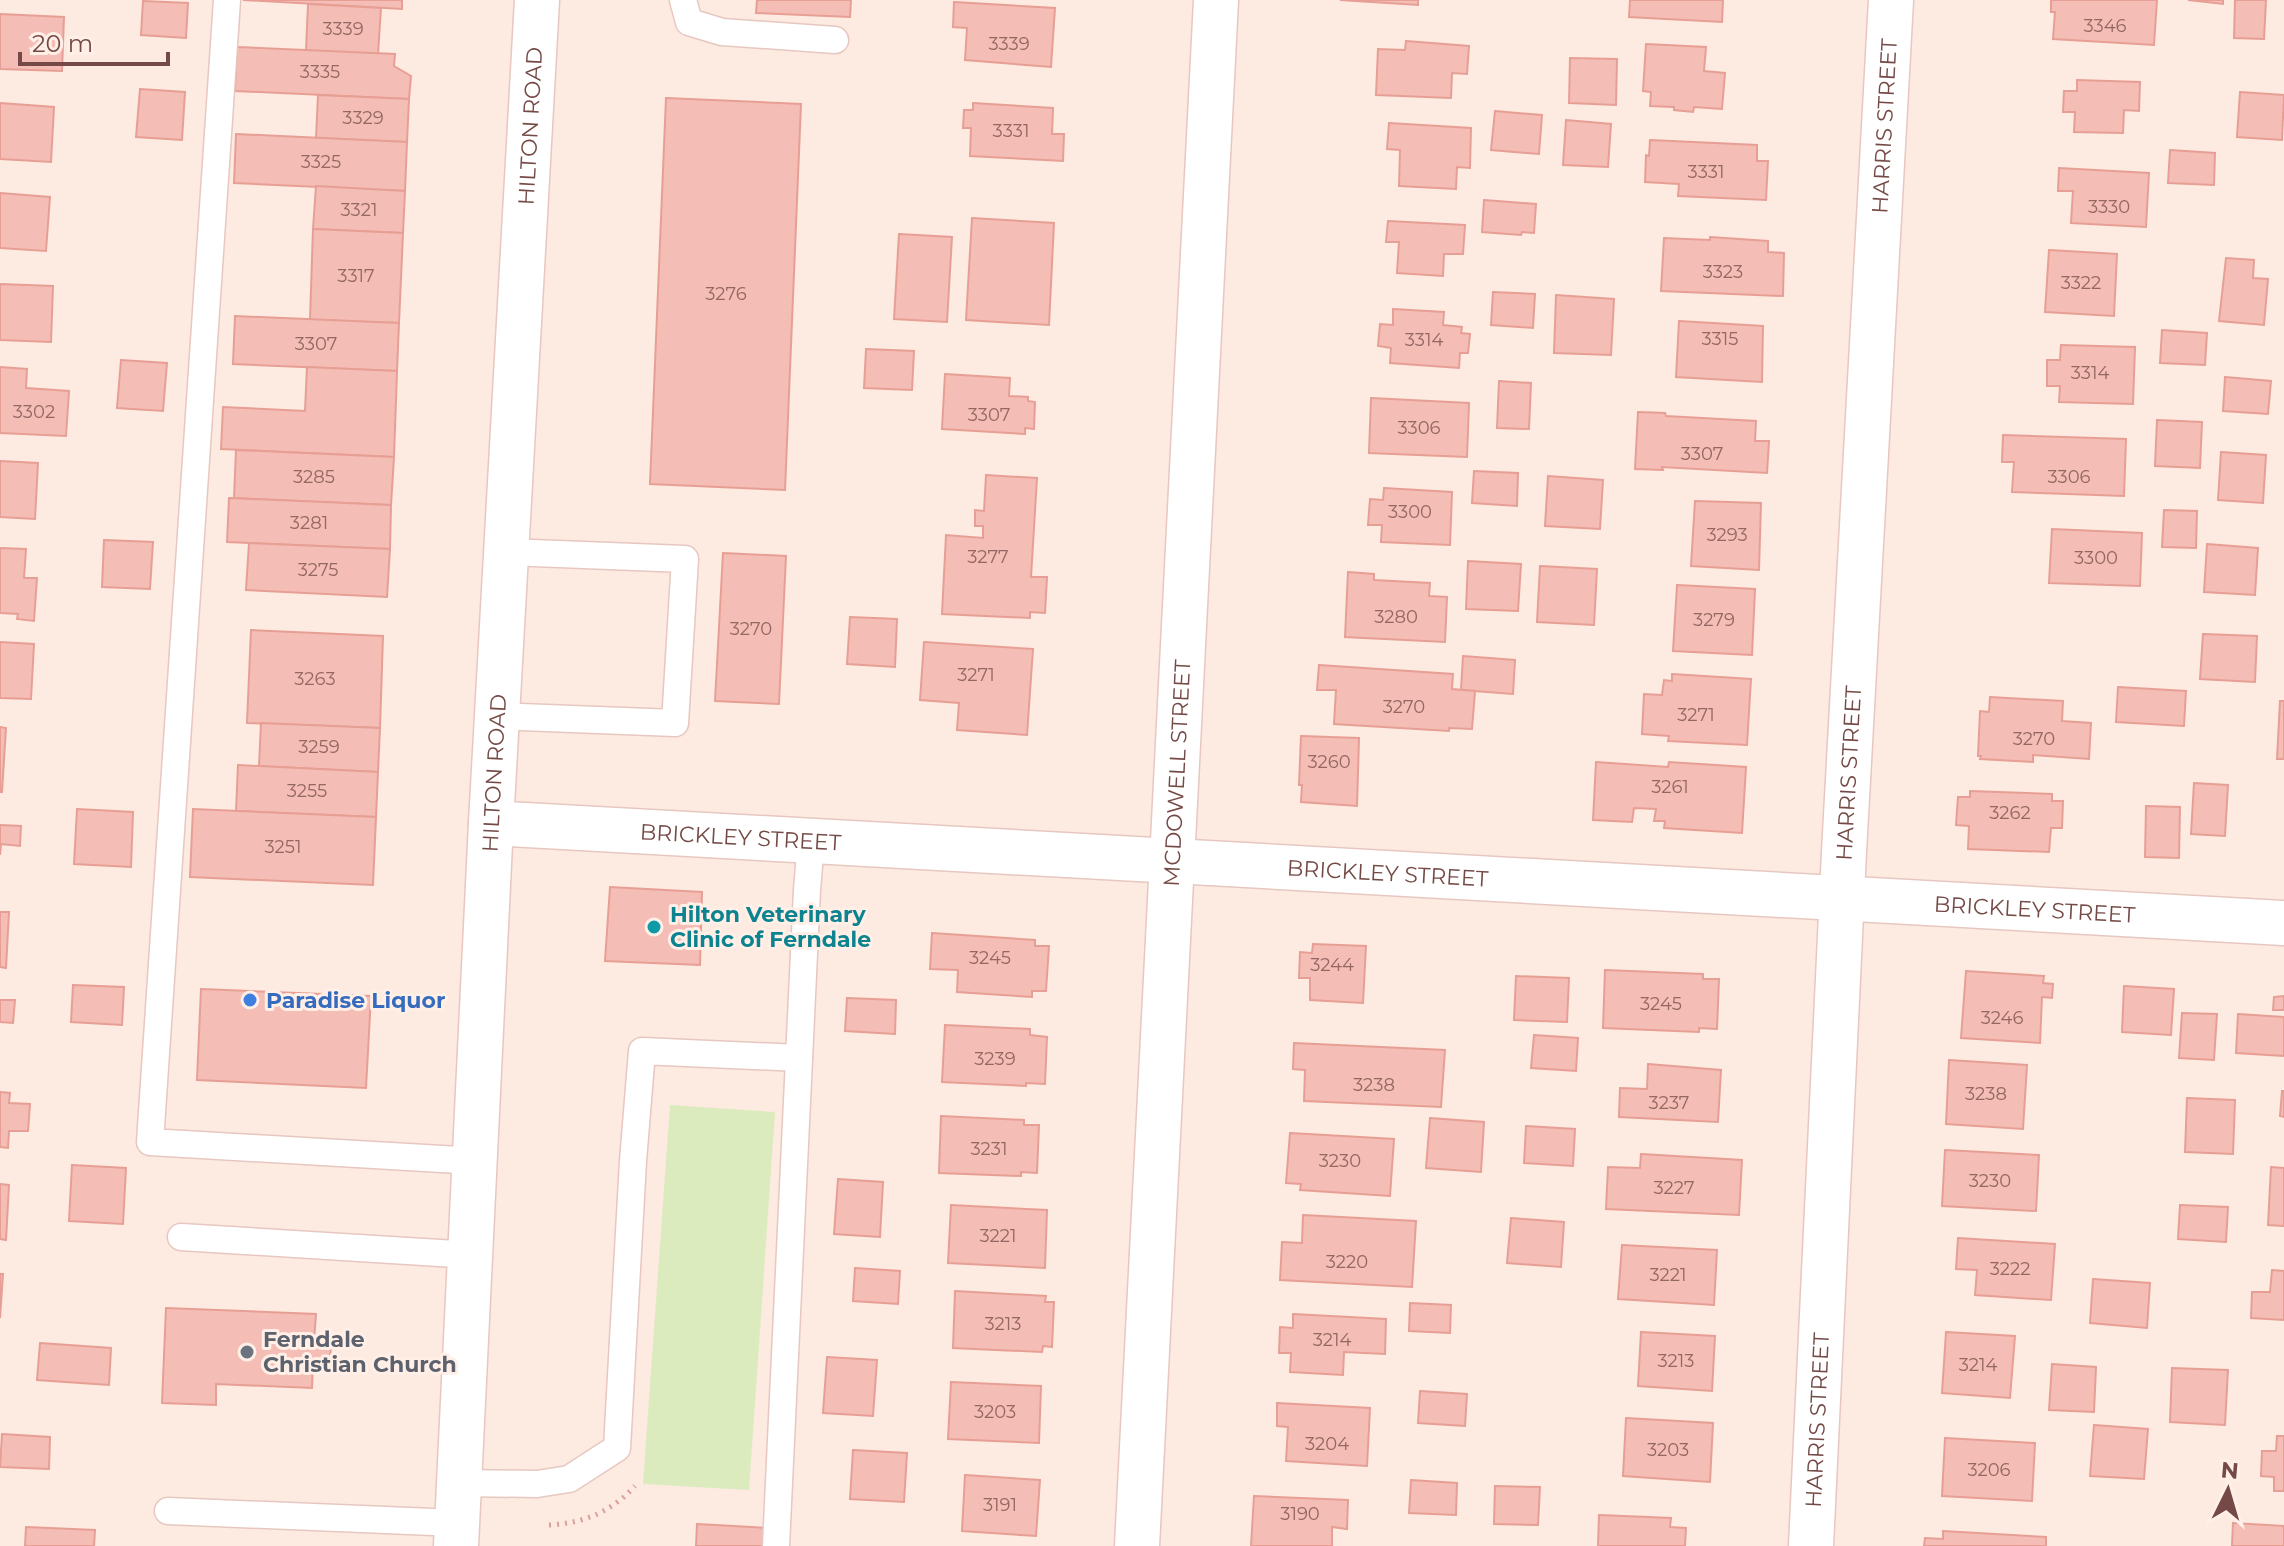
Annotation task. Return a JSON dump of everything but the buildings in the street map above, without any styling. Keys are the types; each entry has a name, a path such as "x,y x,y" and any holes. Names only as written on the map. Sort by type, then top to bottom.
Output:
{"street":[{"name":"HILTON ROAD","path":"458,1517 496,716 537,0"},
{"name":"MCDOWELL STREET","path":"1137,1546 1216,0"},
{"name":"HARRIS STREET","path":"1811,1546 1842,900 1891,0"},
{"name":"BRICKLEY STREET","path":"491,823 2284,923"}],"lane":[{"path":"227,0 150,1142 476,1161"},
{"path":"683,0 689,22 722,32 835,40"},
{"path":"496,716 675,723 685,559 506,552"},
{"path":"776,1546 811,842"},
{"path":"168,1511 458,1517 537,1484 569,1479 617,1448 642,1051 799,1058"},
{"path":"181,1237 472,1255"}],"green space":[{"path":"670,1105 775,1112 749,1490 643,1484"}],"place":[{"name":"Hilton Veterinary Clinic of Ferndale","path":"654,927"},
{"name":"Paradise Liquor","path":"250,1000"},
{"name":"Ferndale Christian Church","path":"247,1352"}]}
